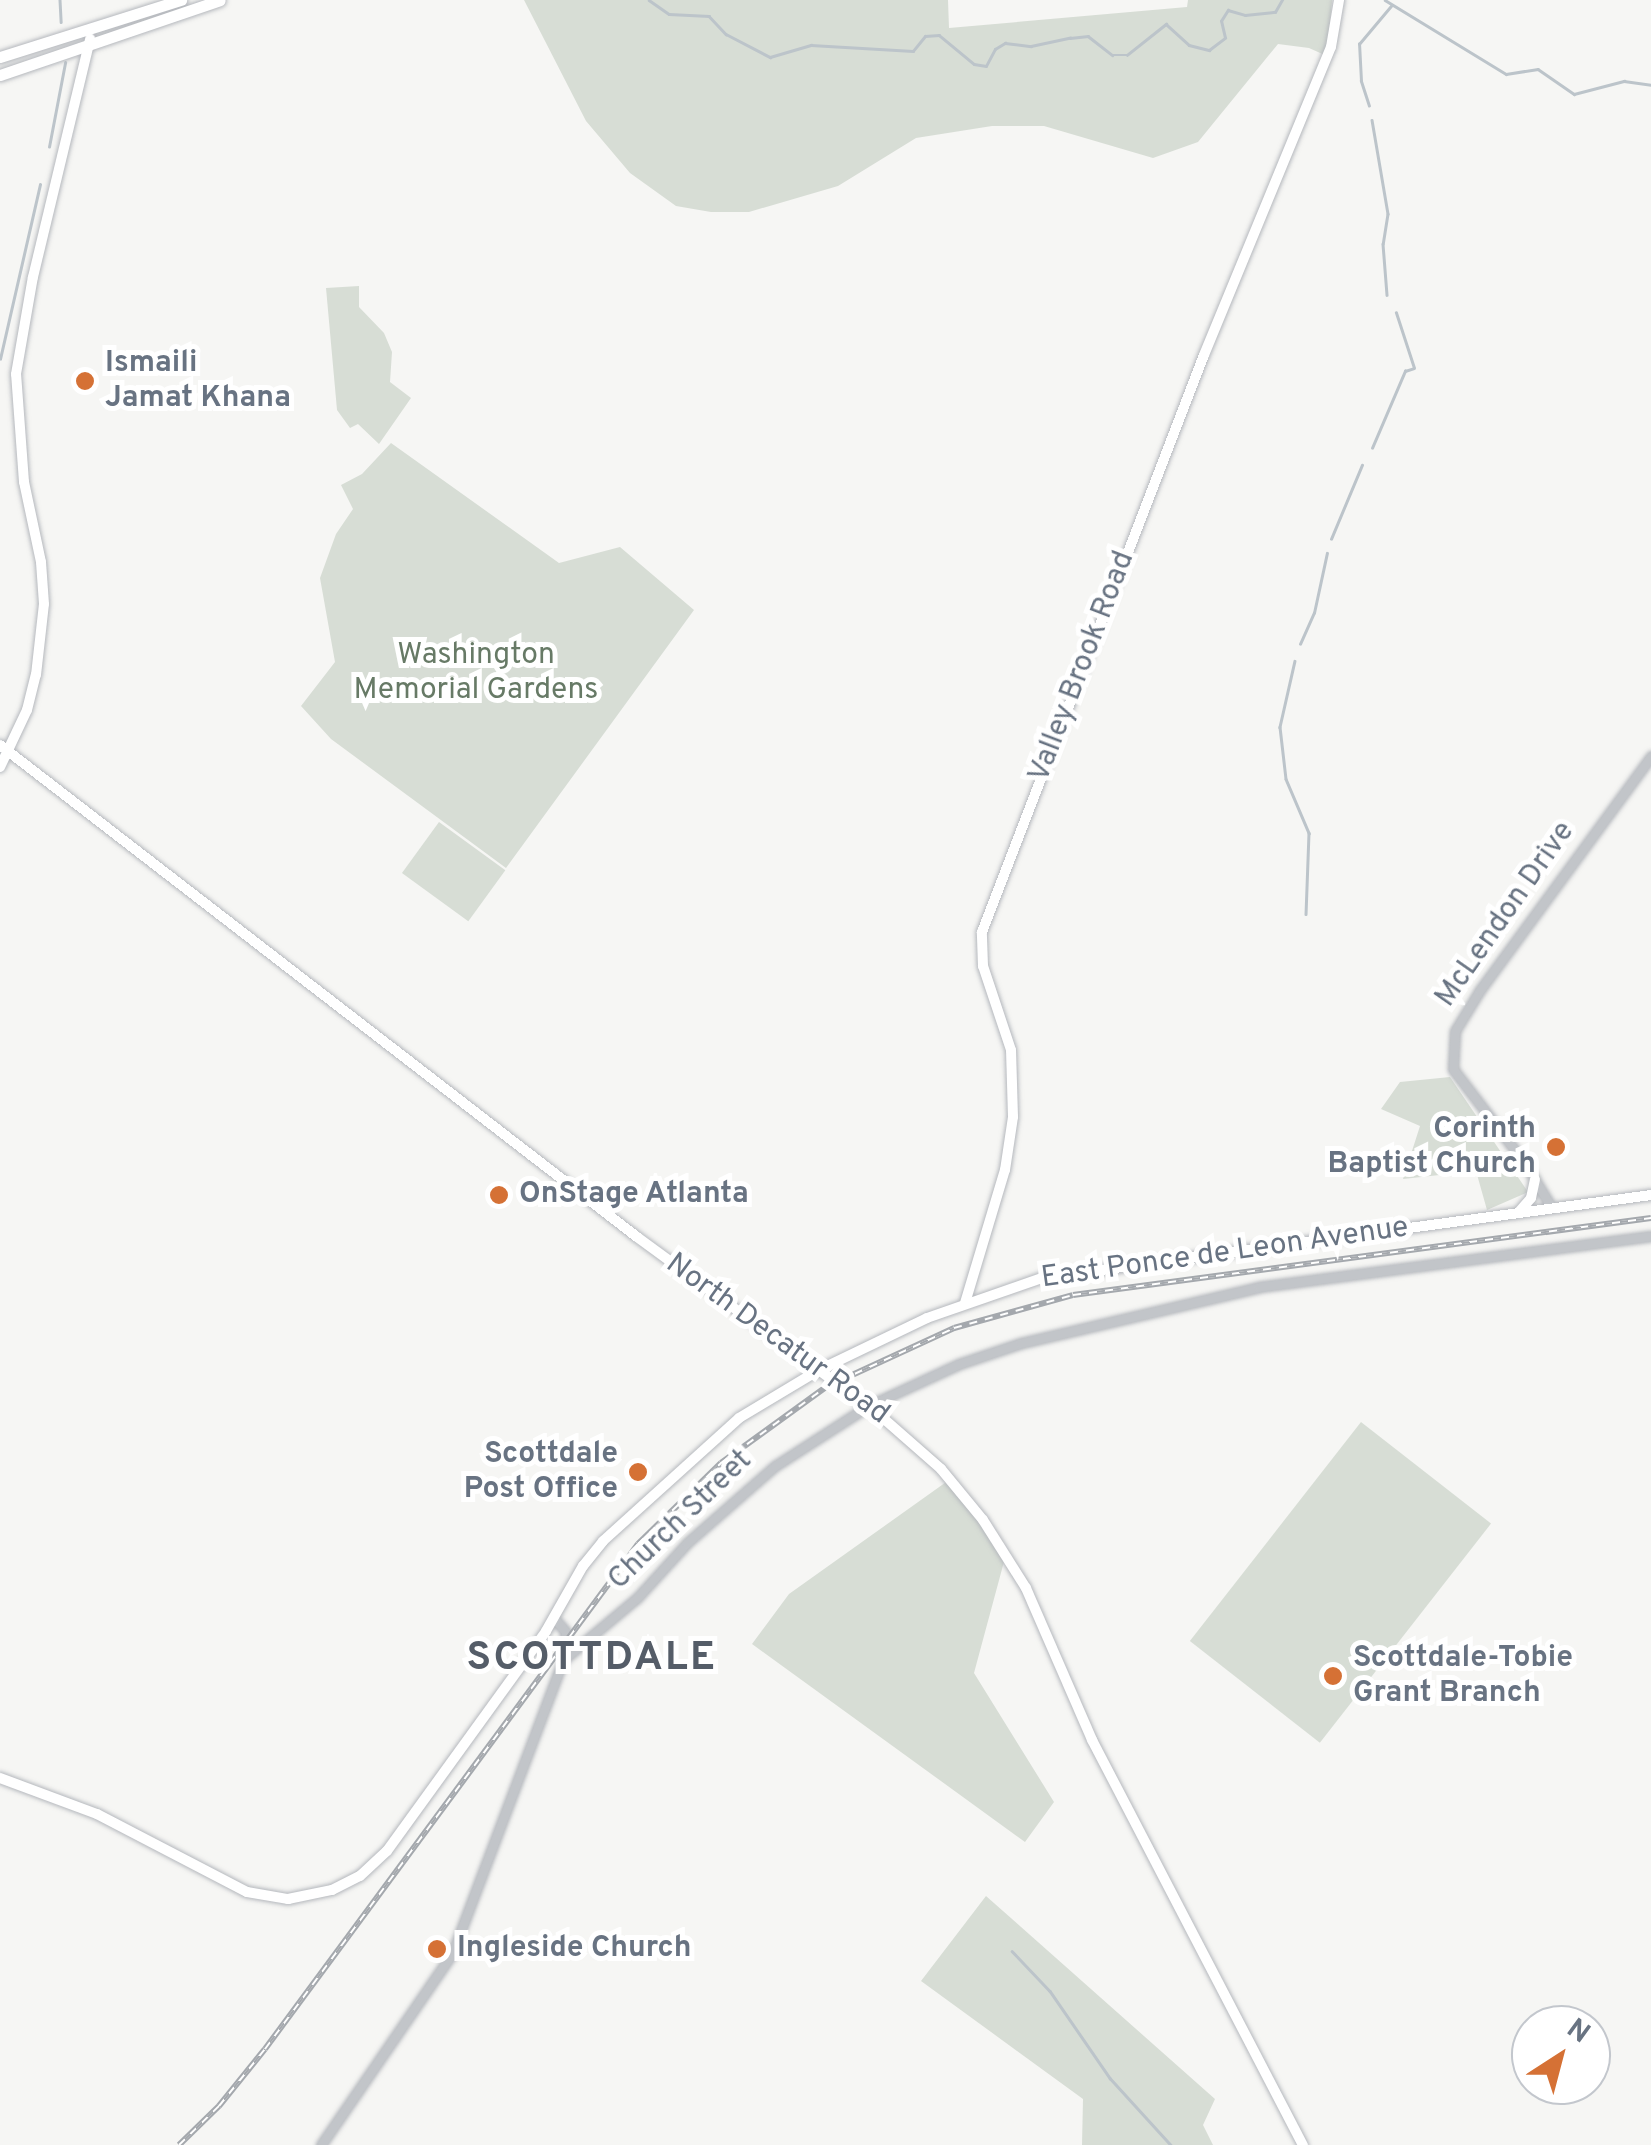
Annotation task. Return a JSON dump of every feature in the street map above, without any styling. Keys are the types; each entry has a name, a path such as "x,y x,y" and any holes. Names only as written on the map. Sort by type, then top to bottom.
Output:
{"highway":[{"path":"0,57 181,0"},
{"path":"0,74 220,0"}],"main road":[{"name":"Valley Brook Road","path":"965,1303 1005,1170 1013,1117 1011,1050 983,966 982,932 1197,372 1330,47 1339,0"},
{"path":"0,767 4,748 36,675 44,604 41,562 24,482 17,361 32,276 92,29"},
{"name":"North Decatur Road","path":"4,748 628,1230 868,1406 941,1469 1009,1559 1092,1740 1303,2145"},
{"path":"1518,1213 1532,1198 1534,1179"},
{"name":"East Ponce de Leon Avenue","path":"0,1778 97,1814 247,1892 288,1899 322,1894 349,1883 387,1850 554,1618 591,1556 646,1499 739,1418 819,1370 1016,1284 1084,1270 1651,1196"}],"street":[{"name":"McLendon Drive","path":"1552,1208 1453,1069 1455,1031 1480,990 1651,756"},
{"name":"Church Street","path":"563,1660 637,1598 743,1492 868,1406 1001,1349 1259,1287 1651,1236"},
{"path":"321,2145 452,1954 563,1660 566,1632 554,1618"}],"green space":[{"path":"524,0 948,0 949,28 1187,7 1188,0 1332,0 1327,56 1309,48 1278,44 1198,142 1153,158 1044,126 992,126 916,138 838,186 749,212 711,212 676,206 630,173 586,121"},
{"path":"359,286 359,307 384,333 392,352 390,382 411,398 379,444 358,424 350,428 337,410 326,288"},
{"name":"Washington Memorial Gardens","path":"391,443 559,563 620,547 694,610 506,868 331,739 301,706 335,662 320,578 336,534 353,509 341,485 362,474"},
{"path":"439,822 505,870 468,921 402,873"},
{"path":"1450,1077 1528,1192 1487,1210 1476,1171 1403,1179 1420,1126 1381,1109 1400,1082"},
{"path":"1361,1422 1491,1524 1320,1743 1190,1641"},
{"path":"949,1480 1005,1558 974,1673 1054,1802 1025,1842 752,1644 789,1594"},
{"path":"986,1896 1215,2099 1203,2125 1213,2145 1082,2145 1083,2099 921,1981"}],"waterway":[{"path":"60,0 61,22"},
{"path":"649,0 669,14 709,16 726,34 770,57 811,45 913,51 925,36 939,35 974,64 986,66 995,49 1005,43 1031,46 1088,36 1112,55 1127,55 1166,24 1189,45 1209,50 1225,38 1221,21 1228,10 1245,15 1275,12 1282,0"},
{"path":"1385,0 1506,74 1538,69 1574,94 1624,81 1651,85"},
{"path":"1369,106 1361,81 1359,44 1391,6"},
{"path":"49,147 65,63"},
{"path":"1372,120 1388,214 1383,244 1387,295"},
{"path":"0,359 40,185"},
{"path":"1372,448 1405,371 1414,368 1396,313"},
{"path":"1331,539 1362,465"},
{"path":"1300,644 1314,613 1327,553"},
{"path":"1295,661 1280,727 1286,779 1309,833 1306,914"},
{"path":"1012,1951 1050,1991 1110,2078 1171,2145"}],"railway":[{"path":"179,2145 219,2106 265,2049 638,1544 721,1463 826,1387 954,1328 1073,1295 1651,1218"}],"place":[{"name":"Ismaili Jamat Khana","path":"85,381"},
{"name":"Corinth Baptist Church","path":"1556,1147"},
{"name":"OnStage Atlanta","path":"499,1195"},
{"name":"Scottdale Post Office","path":"638,1472"},
{"name":"Scottdale-Tobie Grant Branch","path":"1333,1676"},
{"name":"Ingleside Church","path":"437,1949"}],"district":[{"name":"SCOTTDALE","path":"592,1659"}]}
